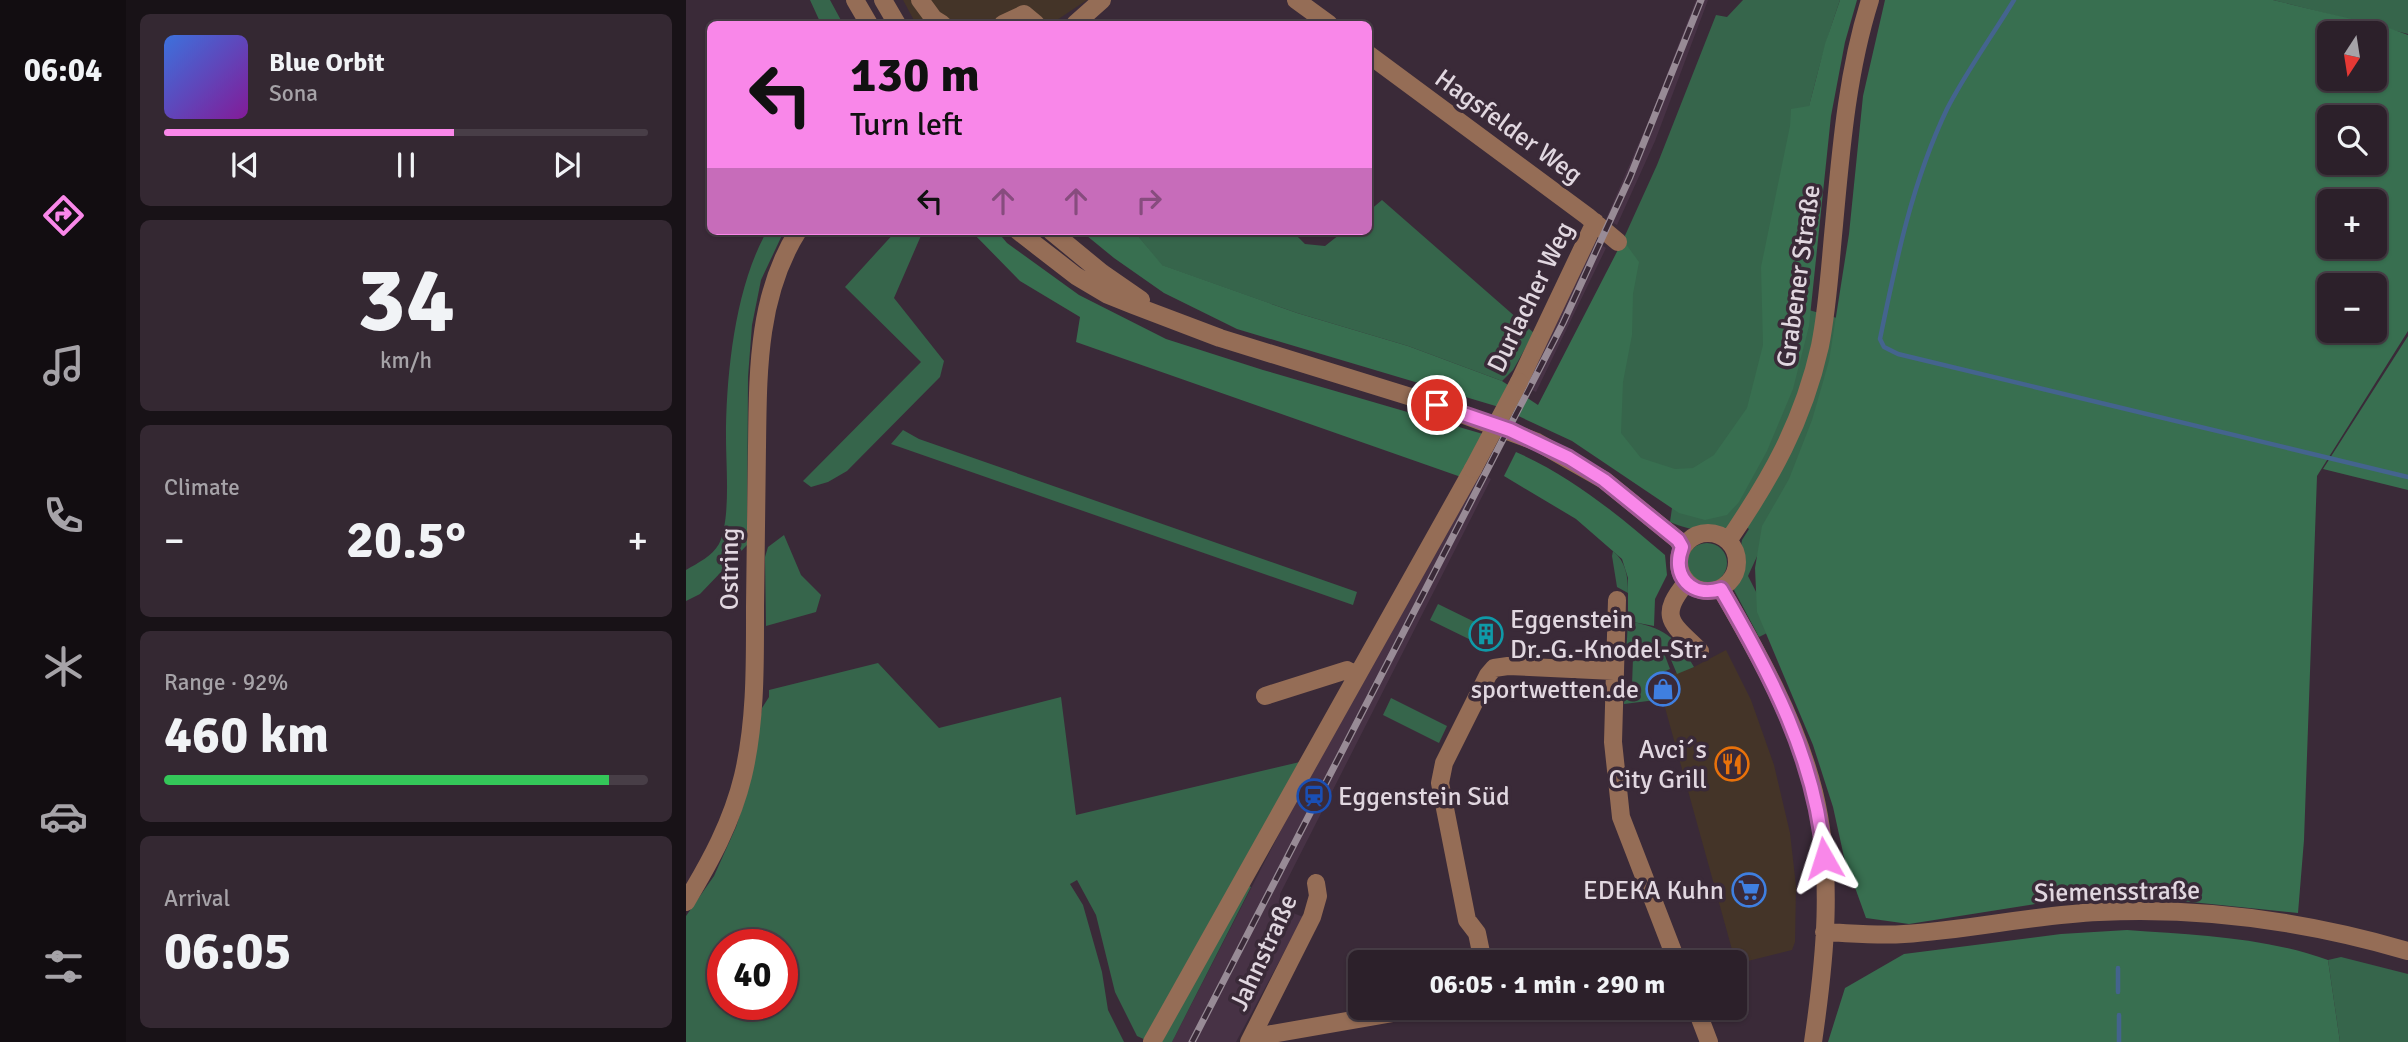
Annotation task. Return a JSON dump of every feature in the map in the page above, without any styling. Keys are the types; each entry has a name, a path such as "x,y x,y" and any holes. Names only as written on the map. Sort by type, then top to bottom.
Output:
{"street":[{"path":"855,0 867,21"},
{"path":"883,0 895,21"},
{"path":"920,0 937,21"},
{"path":"1078,21 1102,0"},
{"path":"1296,0 1325,21"},
{"name":"Grabener Straße","path":"1728,541 1776,467 1811,380 1826,310 1847,99 1870,0"},
{"path":"1009,21 1024,14 1032,21"},
{"name":"Hagsfelder Weg","path":"1372,57 1595,222 1618,242"},
{"name":"Durlacher Weg","path":"1152,1042 1473,468 1519,382 1595,222"},
{"name":"Ostring","path":"686,902 728,824 743,777 754,692 760,357 768,299 782,258 796,235"},
{"path":"1023,235 1076,276 1108,295 1246,347 1437,405 1537,442 1604,480 1678,540 1682,547"},
{"path":"1056,235 1102,273 1164,315"},
{"path":"1699,534 1720,535 1728,541 1735,550 1737,561 1730,582 1721,589 1703,592 1686,583 1678,566 1682,547 1699,534"},
{"path":"1686,583 1674,598 1670,618 1700,651"},
{"path":"1721,589 1758,652 1798,741 1810,779 1821,832 1826,884 1813,1042"},
{"path":"1617,600 1614,769 1621,817 1672,950"},
{"path":"1481,950 1477,933 1467,920 1440,783 1444,763 1494,668 1508,666 1614,671"},
{"path":"1265,696 1347,670 1356,675"},
{"name":"Jahnstraße","path":"1252,1036 1312,917 1318,896 1316,883"},
{"name":"Siemensstraße","path":"1824,932 1903,934 2099,912 2158,912 2223,915 2269,921 2328,931 2408,951"},
{"path":"1252,1036 1353,1020"},
{"path":"1701,1020 1709,1042"}],"shaded area":[{"path":"903,0 1087,0 1056,21 914,21"},
{"path":"1696,0 1708,0 1655,141 1617,225 1606,219"},
{"path":"1596,241 1606,248 1536,392 1524,386"},
{"path":"1477,471 1491,479 1280,894 1280,901 1286,910 1303,917 1236,1042 1172,1042 1352,692"},
{"path":"1726,650 1751,700 1774,765 1790,833 1796,886 1795,942 1792,950 1747,961 1747,950 1732,950 1664,704 1656,700 1664,677 1694,667"}],"green space":[{"path":"810,0 830,0 841,21 820,21"},
{"path":"1743,0 1840,0 1808,111 1770,299 1844,320 1832,393 1748,576 1775,629 1759,637 1734,590 1742,540 1749,529 1736,520 1727,528 1714,531 1690,529 1670,522 1674,494 1610,444 1623,240 1657,165 1716,15 1727,17"},
{"path":"1840,0 1857,0 1845,42 1831,116 1809,326 1793,389 1767,451 1739,502 1727,515 1705,520 1679,513 1572,441 1499,407 1237,329 1164,293 1086,235 1137,235 1162,265 1297,313 1408,346 1502,381 1538,405 1623,240 1639,262 1633,294 1632,335 1623,382 1621,433 1641,458 1675,469 1693,468 1714,455 1747,408 1763,345 1761,267 1790,126 1791,109 1809,106"},
{"path":"1885,0 2273,0 2360,21 2317,21 2317,91 2387,91 2387,28 2408,35 2408,331 2317,476 2304,840 2298,913 2172,900 2048,902 1909,924 1866,918 1844,857 1833,807 1813,745 1757,612 1755,568 1762,526 1789,479 1812,420 1829,361 1849,234 1863,96"},
{"path":"2273,0 2408,0 2408,34 2387,29 2387,21 2356,21"},
{"path":"1382,200 1534,333 1513,370 1502,381 1408,346 1297,313 1161,265 1137,235 1296,235 1305,244 1325,246 1339,235 1372,235 1372,208"},
{"path":"765,235 782,235 761,280 752,325 748,377 747,545 700,594 686,601 686,570 713,552 723,533 727,478 728,387 734,332 756,253"},
{"path":"892,235 921,235 894,298 944,361 940,377 847,471 828,482 811,487 803,481 921,362 845,287"},
{"path":"975,235 1000,235 1007,243 1079,295 1166,339 1483,434 1461,477 1076,342 1080,317 1020,281"},
{"path":"2408,336 2408,490 2323,469"},
{"path":"903,430 919,439 1357,592 1353,605 891,444"},
{"path":"1516,452 1576,485 1665,555 1667,575 1655,599 1654,626 1628,621 1628,578 1622,559 1576,519 1504,476"},
{"path":"784,535 801,575 821,595 816,612 766,626 765,557 768,547"},
{"path":"1707,543 1721,549 1727,563 1721,577 1707,583 1693,577 1687,563 1693,549"},
{"path":"1613,551 1625,570 1628,593 1617,587"},
{"path":"1438,604 1485,627 1477,643 1430,620"},
{"path":"1628,621 1667,635 1681,648 1694,667 1677,674 1666,648 1638,643 1629,657 1626,656"},
{"path":"1640,649 1664,653 1670,669 1661,673 1660,676 1664,677 1656,700 1624,704 1625,685 1632,685 1633,658"},
{"path":"878,663 939,728 1061,697 1076,815 1304,761 1148,1041 1137,1036 1115,992 1096,915 1077,880 1070,884 1083,905 1102,972 1108,1010 1124,1042 686,1042 686,916 714,876 736,827 748,790 762,708 769,697 769,690"},
{"path":"1391,698 1447,726 1439,743 1383,715"},
{"path":"1245,884 1251,887 1172,1042 1157,1042"},
{"path":"2127,930 2254,942 2304,952 2328,960 2340,1042 1828,1042 1845,988 1904,954 2061,934"},
{"path":"2341,957 2408,974 2408,1042 2340,1042 2328,960"}],"waterway":[{"path":"2014,0 1954,95 1924,165 1892,280 1880,339 1884,347 1898,354 2408,477"},
{"path":"2118,968 2118,992"},
{"path":"2119,1015 2119,1042"}],"railway":[{"path":"1192,1042 1563,323 1630,177 1701,0"}],"place":[{"name":"Eggenstein Dr.-G.-Knodel-Str.","path":"1486,634"},
{"name":"sportwetten.de","path":"1663,689"},
{"name":"Avci´s City Grill","path":"1732,764"},
{"name":"Eggenstein Süd","path":"1314,796"},
{"name":"EDEKA Kuhn","path":"1749,890"}],"route":[{"path":"1437,405 1537,442 1604,480 1678,540 1682,547 1678,566 1686,583 1703,592 1721,589 1758,652 1798,741 1814,792 1824,858"}]}
